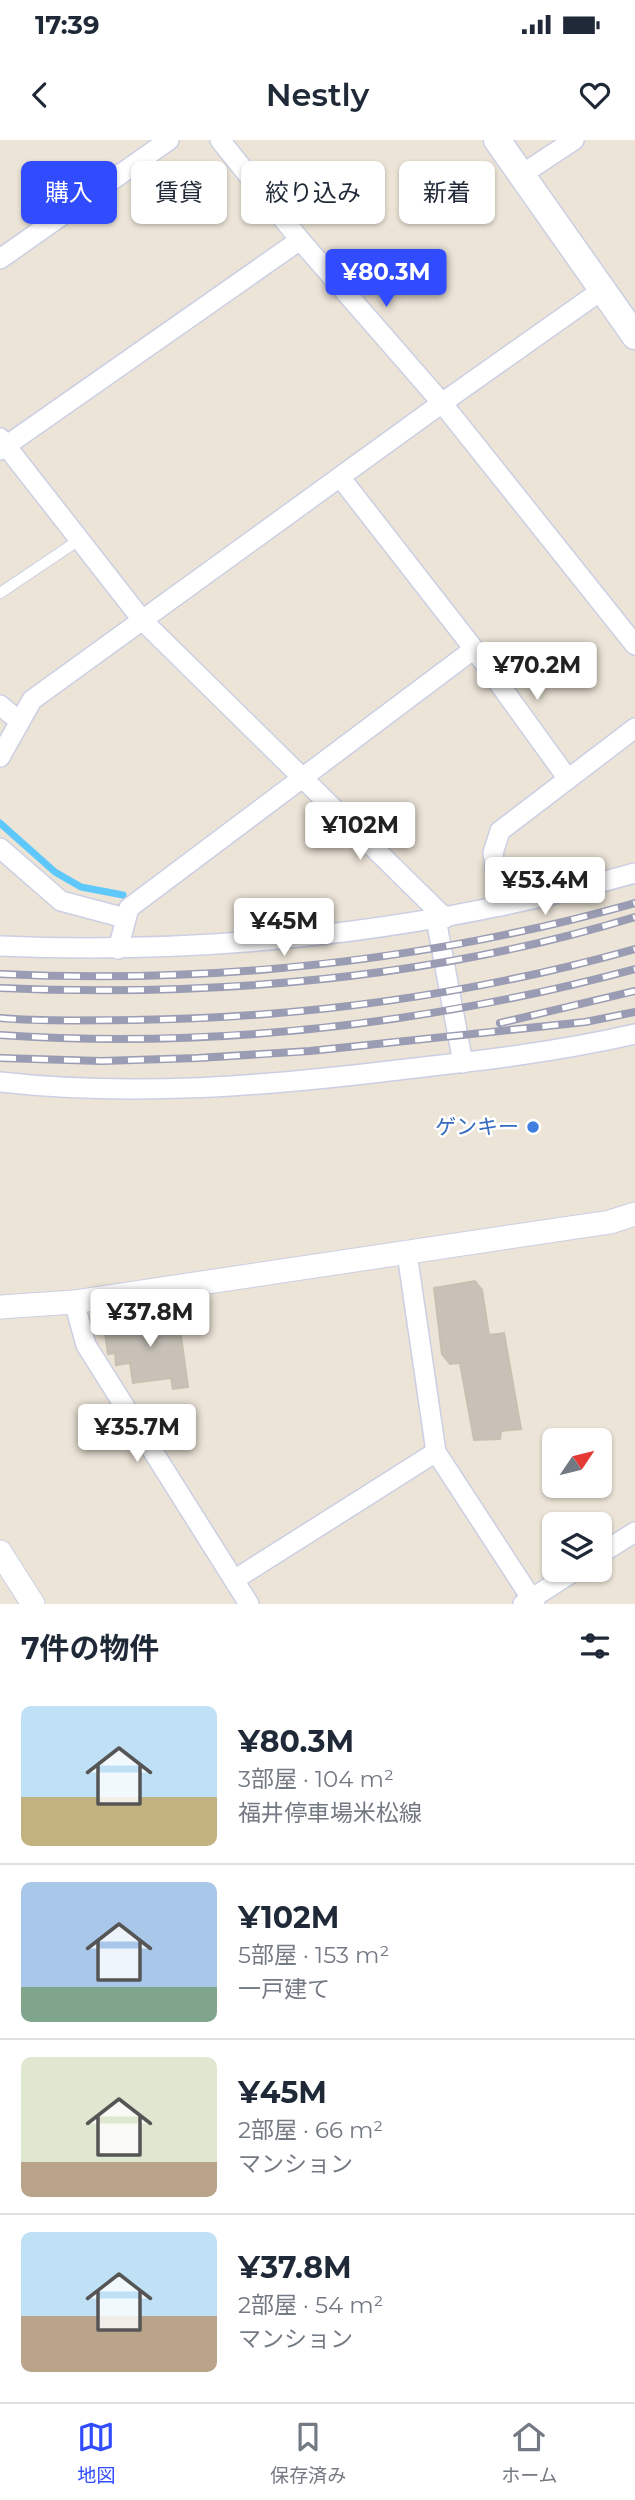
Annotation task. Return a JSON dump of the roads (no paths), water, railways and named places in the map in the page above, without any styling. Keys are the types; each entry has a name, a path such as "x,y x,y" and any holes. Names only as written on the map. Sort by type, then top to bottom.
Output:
{"main road":[{"path":"497,140 602,290 632,323"}],"street":[{"path":"0,259 169,140"},
{"path":"220,140 300,240 442,403 635,645"},
{"path":"521,175 574,140"},
{"path":"300,240 2,445 143,621 304,778 440,918 463,1063"},
{"path":"0,757 32,700 602,290"},
{"path":"340,477 474,649 568,779"},
{"path":"118,949 129,908 474,649"},
{"path":"0,705 19,721"},
{"path":"502,906 493,853 500,831 635,727"},
{"path":"0,848 61,901 125,918"},
{"path":"0,946 118,949 339,933 502,906 635,873"},
{"path":"0,1082 94,1090 277,1084 515,1056 635,1034"},
{"path":"0,1307 74,1302 617,1221 635,1214"},
{"path":"407,1253 436,1452 530,1602 559,1582"},
{"path":"74,1302 86,1345 249,1604"},
{"path":"234,1580 436,1452"},
{"path":"612,1546 635,1532"},
{"path":"0,1552 33,1604"}],"lane":[{"path":"0,593 79,540"}],"waterway":[{"path":"0,823 55,872 81,887 123,895"}],"railway":[{"path":"0,974 161,975 320,964 479,940 635,903"},
{"path":"0,988 160,989 320,979 480,956 635,917"},
{"path":"0,1018 133,1020 260,1015 323,1009 449,991 635,949"},
{"path":"0,1035 160,1038 320,1028 479,1004 635,969"},
{"path":"500,1023 635,991"},
{"path":"0,1058 101,1061 310,1051 585,1022 635,1012"}],"place":[{"name":"ゲンキー","path":"533,1127"}]}
